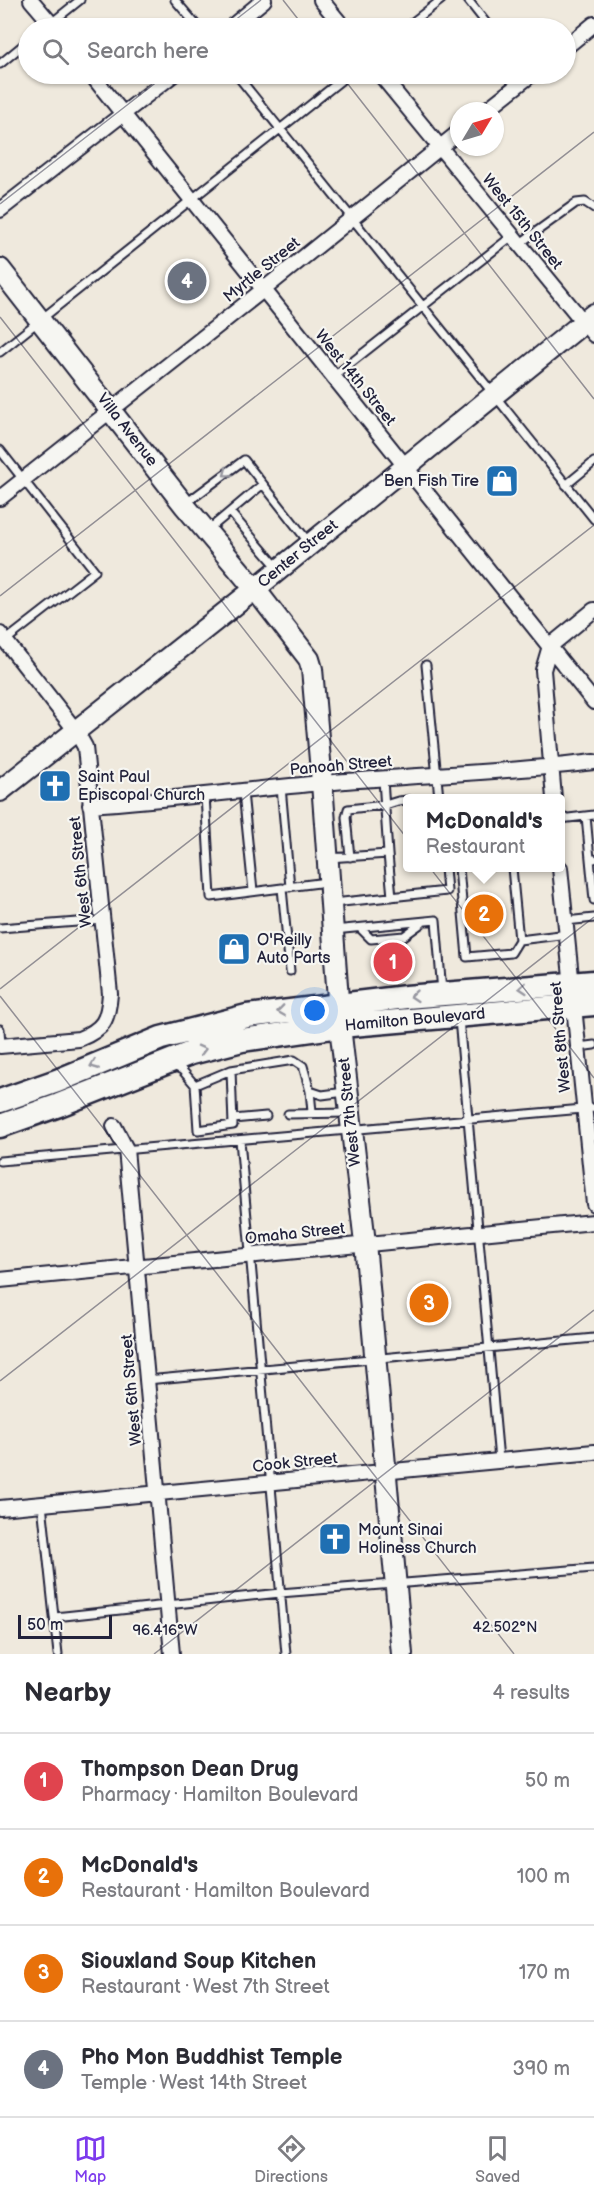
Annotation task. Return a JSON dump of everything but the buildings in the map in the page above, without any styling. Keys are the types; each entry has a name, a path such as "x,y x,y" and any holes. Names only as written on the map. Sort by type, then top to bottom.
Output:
{"main road":[{"name":"Villa Avenue","path":"0,268 206,531 255,589"},
{"name":"Center Street","path":"0,791 255,589 494,395 591,324"},
{"name":"West 7th Street","path":"255,589 309,658 312,669 340,1015 365,1243 402,1654"},
{"name":"Hamilton Boulevard","path":"0,1125 59,1105 191,1053 340,1015 442,994 584,994"},
{"name":"Hamilton Boulevard","path":"0,1101 57,1081 161,1038 247,1016 459,1017 584,994"}],"street":[{"path":"31,0 44,18"},
{"path":"242,18 264,0"},
{"path":"321,0 336,18"},
{"path":"576,39 594,24"},
{"name":"West 14th Street","path":"99,84 594,702"},
{"path":"0,210 161,84"},
{"name":"West 15th Street","path":"388,84 515,240 591,324"},
{"path":"496,102 517,84"},
{"name":"Myrtle Street","path":"0,498 450,139"},
{"path":"553,794 543,670 550,646 594,610"},
{"name":"West 6th Street","path":"1,1046 79,1039 101,1025 109,1014 110,994 85,747 76,731 3,638"},
{"name":"Panoah Street","path":"90,806 322,783 437,776 594,762"},
{"name":"West 8th Street","path":"561,872 567,928 584,994 579,1047 589,1109 594,1203"},
{"name":"West 6th Street","path":"114,1126 126,1149 172,1654"},
{"name":"Omaha Street","path":"0,1280 594,1222"},
{"name":"Cook Street","path":"0,1508 594,1452"}],"lane":[{"path":"60,18 80,0"},
{"path":"176,0 191,18"},
{"path":"418,18 441,0"},
{"path":"468,0 482,18"},
{"path":"0,64 18,49"},
{"path":"244,84 594,519"},
{"path":"0,352 337,84"},
{"path":"333,378 422,307 515,240 576,204 585,202 594,208"},
{"path":"0,450 95,571 3,638"},
{"path":"185,504 244,460 310,544"},
{"path":"566,485 594,462"},
{"path":"206,531 263,484"},
{"path":"230,512 279,569"},
{"path":"426,665 438,794"},
{"path":"383,779 392,897"},
{"path":"281,787 290,887"},
{"path":"243,792 253,891"},
{"path":"205,795 211,897 330,882"},
{"path":"350,857 347,830 348,809 403,800"},
{"path":"565,819 590,816 594,900"},
{"path":"377,828 386,827"},
{"path":"328,858 388,854"},
{"path":"332,903 447,891 445,872"},
{"path":"459,872 467,957 511,953 519,940 512,872"},
{"path":"282,888 290,971"},
{"path":"519,940 567,928 594,918"},
{"path":"0,928 103,920"},
{"path":"334,930 436,920 442,994"},
{"path":"360,928 371,939 404,936 424,921"},
{"path":"459,1017 499,1460"},
{"path":"0,1029 1,1046"},
{"path":"579,1047 594,1045"},
{"path":"195,1085 231,1070 294,1060 303,1066 310,1091 312,1112"},
{"path":"166,1062 182,1070 195,1085 198,1130 233,1125 231,1070"},
{"path":"310,1091 322,1095 348,1091"},
{"path":"0,1161 240,1140 352,1122 468,1119 589,1109"},
{"path":"288,1113 312,1112 352,1122"},
{"path":"233,1119 266,1116"},
{"path":"240,1140 286,1654"},
{"path":"147,1380 594,1338"},
{"path":"42,1504 58,1654"},
{"path":"55,1617 280,1593 594,1568"}],"place":[{"name":"Pho Mon Buddhist Temple","path":"187,281"},
{"name":"Ben Fish Tire","path":"502,481"},
{"name":"Saint Paul Episcopal Church","path":"55,786"},
{"name":"McDonald's","path":"484,914"},
{"name":"O'Reilly Auto Parts","path":"234,949"},
{"name":"Thompson Dean Drug","path":"393,962"},
{"name":"Siouxland Soup Kitchen","path":"429,1303"},
{"name":"Mount Sinai Holiness Church","path":"335,1539"}]}
